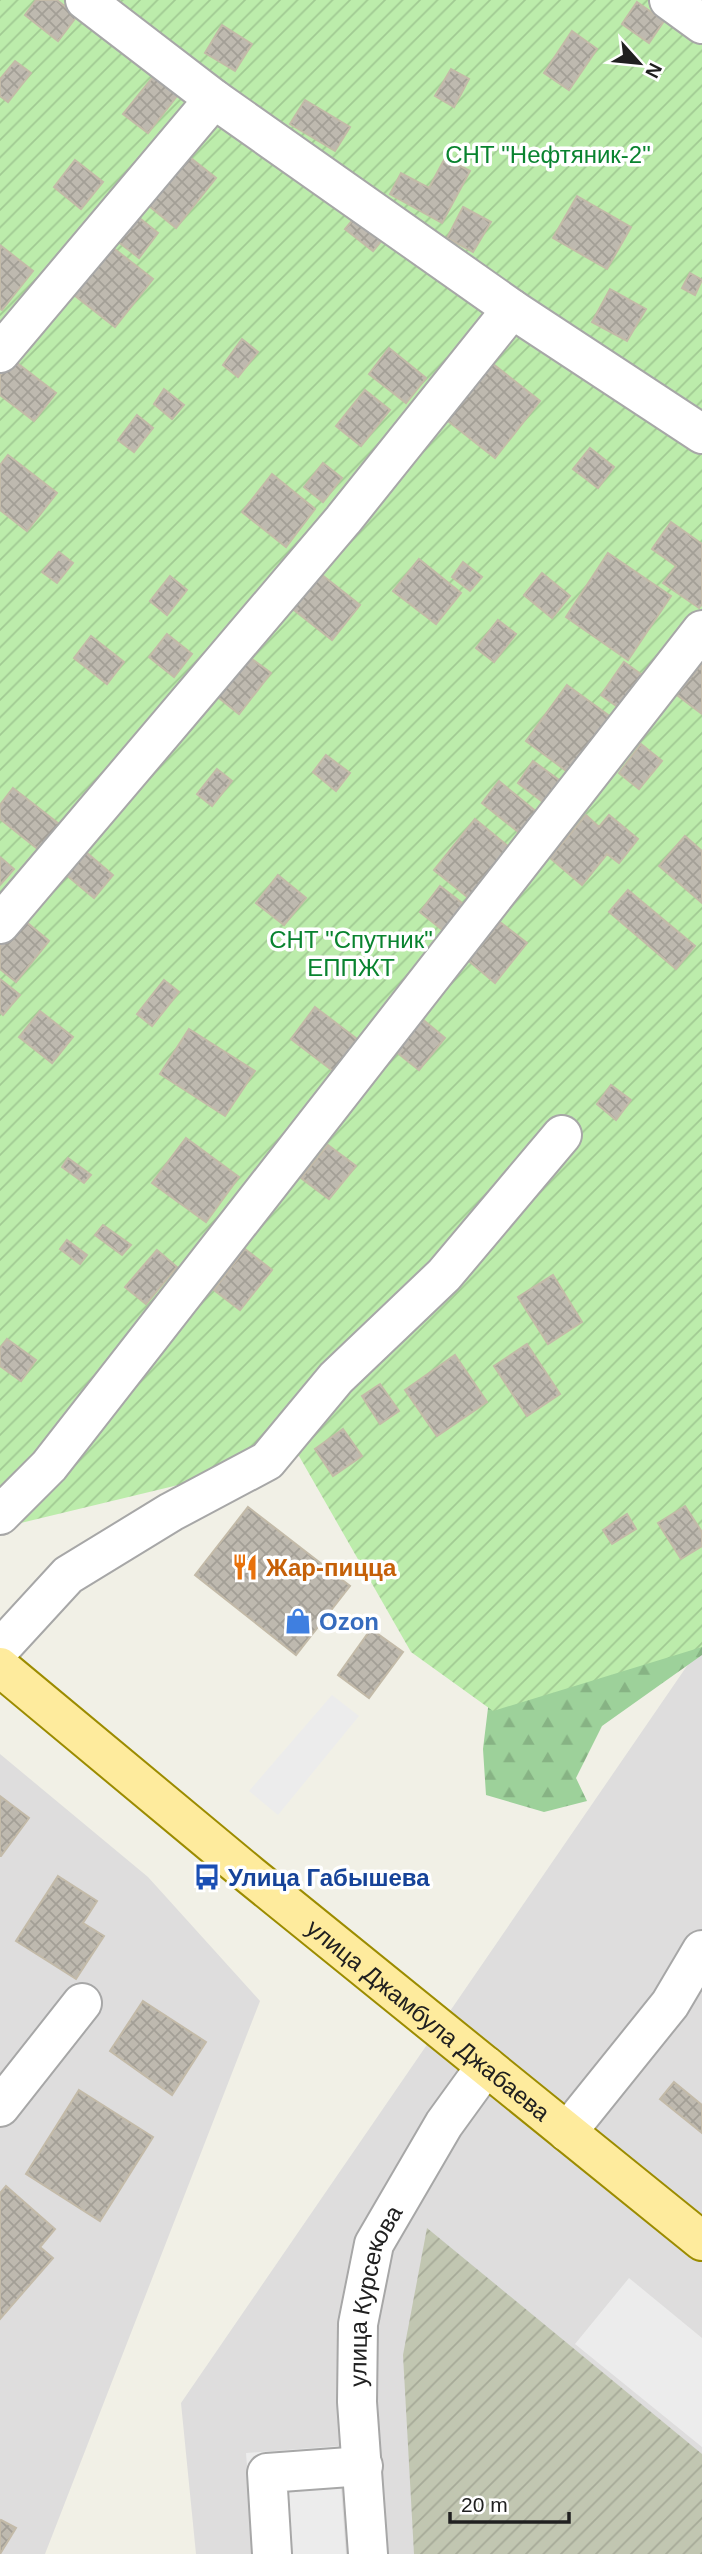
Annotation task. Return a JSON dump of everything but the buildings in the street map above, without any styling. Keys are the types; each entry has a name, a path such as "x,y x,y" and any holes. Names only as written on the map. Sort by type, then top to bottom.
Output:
{"main road":[{"name":"улица Джамбула Джабаева","path":"0,1667 250,1875 702,2241"}],"street":[{"path":"85,0 214,99 512,309 702,434"},
{"path":"669,0 702,24"},
{"path":"0,353 214,99"},
{"path":"0,924 343,520 512,309"},
{"path":"0,1514 57,1455 702,630"},
{"path":"0,1649 68,1575 171,1512 267,1461 336,1378 444,1275 562,1135"},
{"path":"567,2132 670,2004 702,1950"},
{"path":"0,2107 82,2003"},
{"name":"улица Курсекова","path":"368,2554 356,2402 358,2324 374,2244 444,2124 486,2066"},
{"path":"272,2554 267,2473 362,2466"}],"shaded area":[{"path":"702,1644 702,2554 196,2554 181,2403"},
{"path":"332,1695 359,1716 278,1815 249,1791"},
{"path":"0,1754 148,1877 260,2001 45,2554 0,2554"},
{"path":"427,2228 702,2454 702,2554 414,2554 403,2355"},
{"path":"629,2278 702,2338 702,2447 575,2344"},
{"path":"338,2446 346,2554 254,2554 246,2453"}],"green space":[{"name":"СНТ \"Спутник\" ЕППЖТ","path":"0,0 702,0 702,1647 493,1711 411,1652 299,1456 0,1528"},
{"path":"702,1555 702,1655 602,1726 576,1778 587,1801 544,1812 486,1795 483,1749 503,1585"}],"place":[{"name":"Жар-пицца","path":"245,1567"},
{"name":"Ozon","path":"298,1621"},
{"name":"Улица Габышева","path":"207,1877"}],"park label":[{"name":"СНТ \"Нефтяник-2\"","path":"548,154"}]}
